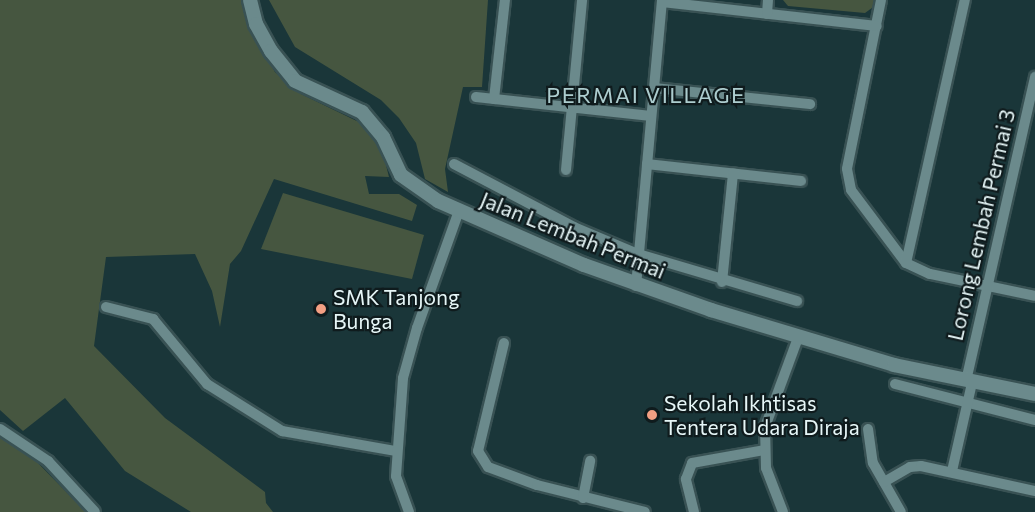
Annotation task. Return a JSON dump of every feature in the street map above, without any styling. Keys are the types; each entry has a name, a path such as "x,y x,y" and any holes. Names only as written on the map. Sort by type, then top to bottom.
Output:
{"main road":[{"name":"Jalan Lembah Permai","path":"250,0 256,24 271,51 295,81 362,112 382,137 401,175 412,186 459,211 636,286 798,338 1035,401"},
{"name":"Jalan Lembah Permai","path":"969,382 1035,394"}],"street":[{"path":"494,99 505,0"},
{"path":"566,170 582,0"},
{"path":"767,14 768,0"},
{"path":"881,0 847,180 894,252 906,263 930,274 1035,296"},
{"path":"906,263 965,0"},
{"path":"636,286 662,1 877,26"},
{"name":"Lorong Lembah Permai 3","path":"952,471 967,403 987,285 1035,77"},
{"path":"654,88 810,104"},
{"path":"476,97 651,116"},
{"path":"453,164 574,227 638,254 722,282 797,301"},
{"path":"647,164 801,181"},
{"path":"722,282 733,174"},
{"path":"409,512 398,486 396,451 402,389 411,350 459,211"},
{"path":"106,307 153,319 207,384 282,431 396,451"},
{"path":"783,512 764,450 771,404 798,338"},
{"path":"504,344 480,437 481,459 496,472 583,498 645,512"},
{"path":"896,384 1035,420"},
{"path":"0,429 48,461 95,512"},
{"path":"868,429 869,454 901,512"},
{"path":"693,512 686,479 692,463 764,450"},
{"path":"583,498 590,461"},
{"path":"884,482 910,467 952,471 1035,491"}],"green space":[{"path":"0,0 242,0 248,25 275,72 301,94 365,125 384,157 389,177 365,176 369,194 399,194 417,205 412,221 274,179 241,251 230,264 220,327 212,291 195,254 106,257 94,346 165,418 265,492 266,503 273,512 191,512 125,471 65,398 23,431 0,410"},
{"path":"269,0 488,0 482,87 463,87 445,169 448,192 425,179 416,143 399,118 381,100 295,47"},
{"path":"783,0 876,0 876,5 865,13 788,6"},
{"path":"283,193 424,235 412,279 261,249"},
{"path":"0,437 37,462 86,512 0,512"}],"place":[{"name":"SMK Tanjong Bunga","path":"321,309"},
{"name":"Sekolah Ikhtisas Tentera Udara Diraja","path":"652,415"}],"district":[{"name":"PERMAI VILLAGE","path":"646,95"}]}
